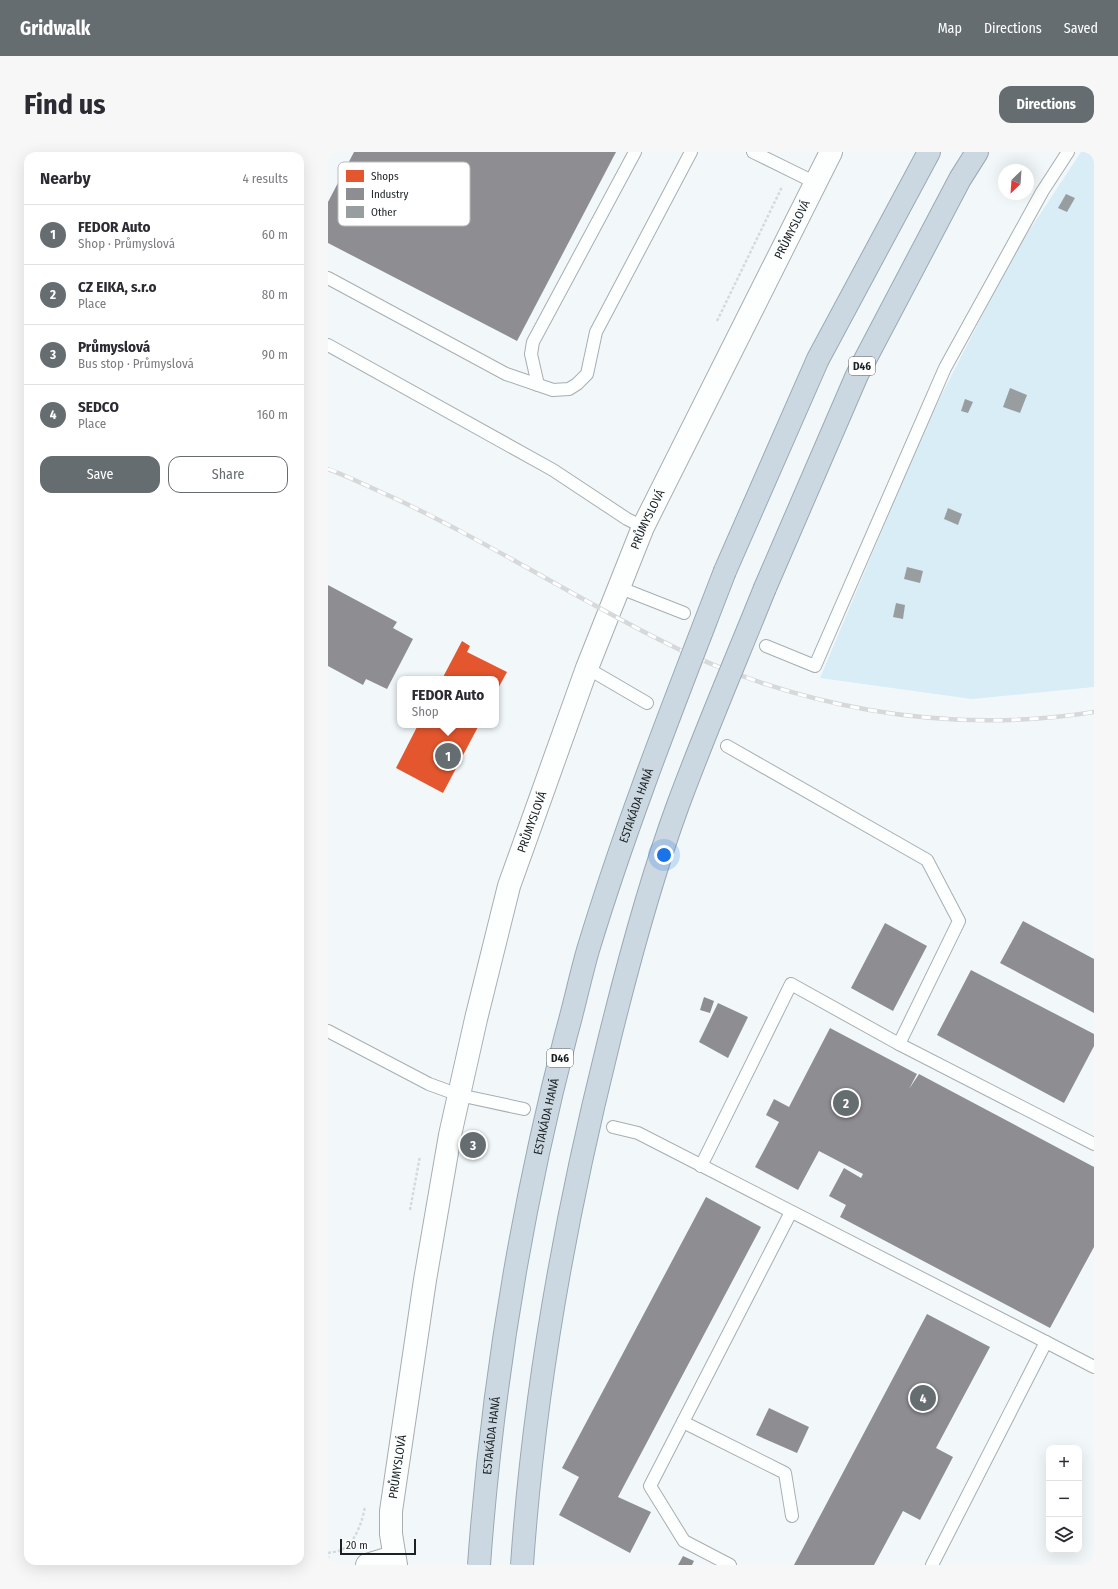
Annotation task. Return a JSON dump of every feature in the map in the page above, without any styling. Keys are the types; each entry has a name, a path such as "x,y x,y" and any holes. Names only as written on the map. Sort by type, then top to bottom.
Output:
{"highway":[{"name":"ESTAKÁDA HANÁ","path":"479,1565 489,1449 506,1328 523,1225 550,1096 588,952 638,796 725,571 818,360 929,152"},
{"name":"D46","path":"522,1565 533,1443 549,1331 568,1223 593,1102 629,960 678,806 765,588 858,375 960,179 977,152"}],"street":[{"name":"PRŮMYSLOVÁ","path":"394,1561 391,1534 392,1511 424,1280 450,1135 476,1019 509,886 587,668 618,586 643,527 814,182 831,152"},
{"path":"367,1565 394,1561"}],"lane":[{"path":"538,385 531,354 533,342 635,152"},
{"path":"328,278 506,374 553,390 569,389 584,379 587,374 596,332 691,152"},
{"path":"753,152 814,182"},
{"path":"766,646 815,666 944,368 1042,192 1068,152"},
{"path":"328,345 553,470 643,527"},
{"path":"618,586 684,613"},
{"path":"587,668 647,702"},
{"path":"727,746 927,860 959,921 899,1044"},
{"path":"701,1166 791,984 899,1044 1094,1144"},
{"path":"329,1032 429,1084 459,1095 524,1109"},
{"path":"613,1127 638,1133 1094,1367"},
{"path":"730,1565 684,1541 650,1486 791,1212"},
{"path":"932,1565 1046,1342"},
{"path":"683,1422 785,1473 792,1516"}],"path":[{"path":"328,1556 329,1565"}],"shaded area":[{"path":"1081,152 1094,152 1094,687 972,699 820,678 928,421 1015,252"}],"building: Shops":[{"path":"462,641 470,646 467,652 507,672 499,687 499,676 444,676"},
{"path":"416,728 477,728 443,793 396,768"}],"building: Industry":[{"path":"354,152 616,152 517,341 328,243 328,202 338,183 338,226 470,226 470,162 349,162"},
{"path":"328,585 397,622 393,628 413,639 387,689 366,679 363,685 328,666"},
{"path":"1023,921 1094,959 1094,1013 1000,963"},
{"path":"885,923 927,946 893,1011 851,988"},
{"path":"971,970 1094,1034 1094,1046 1064,1103 937,1035"},
{"path":"704,997 714,1001 710,1013 700,1010"},
{"path":"718,1003 748,1017 728,1058 699,1042"},
{"path":"830,1028 917,1074 909,1089 919,1074 1094,1167 1094,1247 1050,1328 840,1217 846,1205 829,1196 844,1168 861,1178 863,1174 819,1151 798,1190 755,1167 779,1122 766,1115 774,1099 789,1107"},
{"path":"706,1197 761,1227 618,1497 651,1512 630,1553 559,1515 579,1477 562,1468"},
{"path":"927,1314 990,1347 936,1448 953,1457 920,1520 903,1511 874,1565 794,1565"},
{"path":"769,1408 809,1427 797,1453 756,1435"},
{"path":"683,1556 694,1561 692,1565 678,1565"}],"building: Other":[{"path":"1066,194 1075,198 1067,212 1058,208"},
{"path":"1010,388 1027,395 1020,413 1003,407"},
{"path":"965,399 973,402 968,413 961,411"},
{"path":"948,508 962,514 958,525 944,519"},
{"path":"907,567 923,571 920,583 904,579"},
{"path":"896,603 905,605 903,619 893,617"}],"railway":[{"path":"328,469 392,497 459,530 654,637 705,661 758,682 813,698 868,710 924,717 981,720 1038,719 1094,712"}],"place":[{"name":"FEDOR Auto","path":"448,756"},
{"name":"CZ EIKA, s.r.o","path":"846,1103"},
{"name":"Průmyslová","path":"473,1145"},
{"name":"SEDCO","path":"923,1398"}]}
